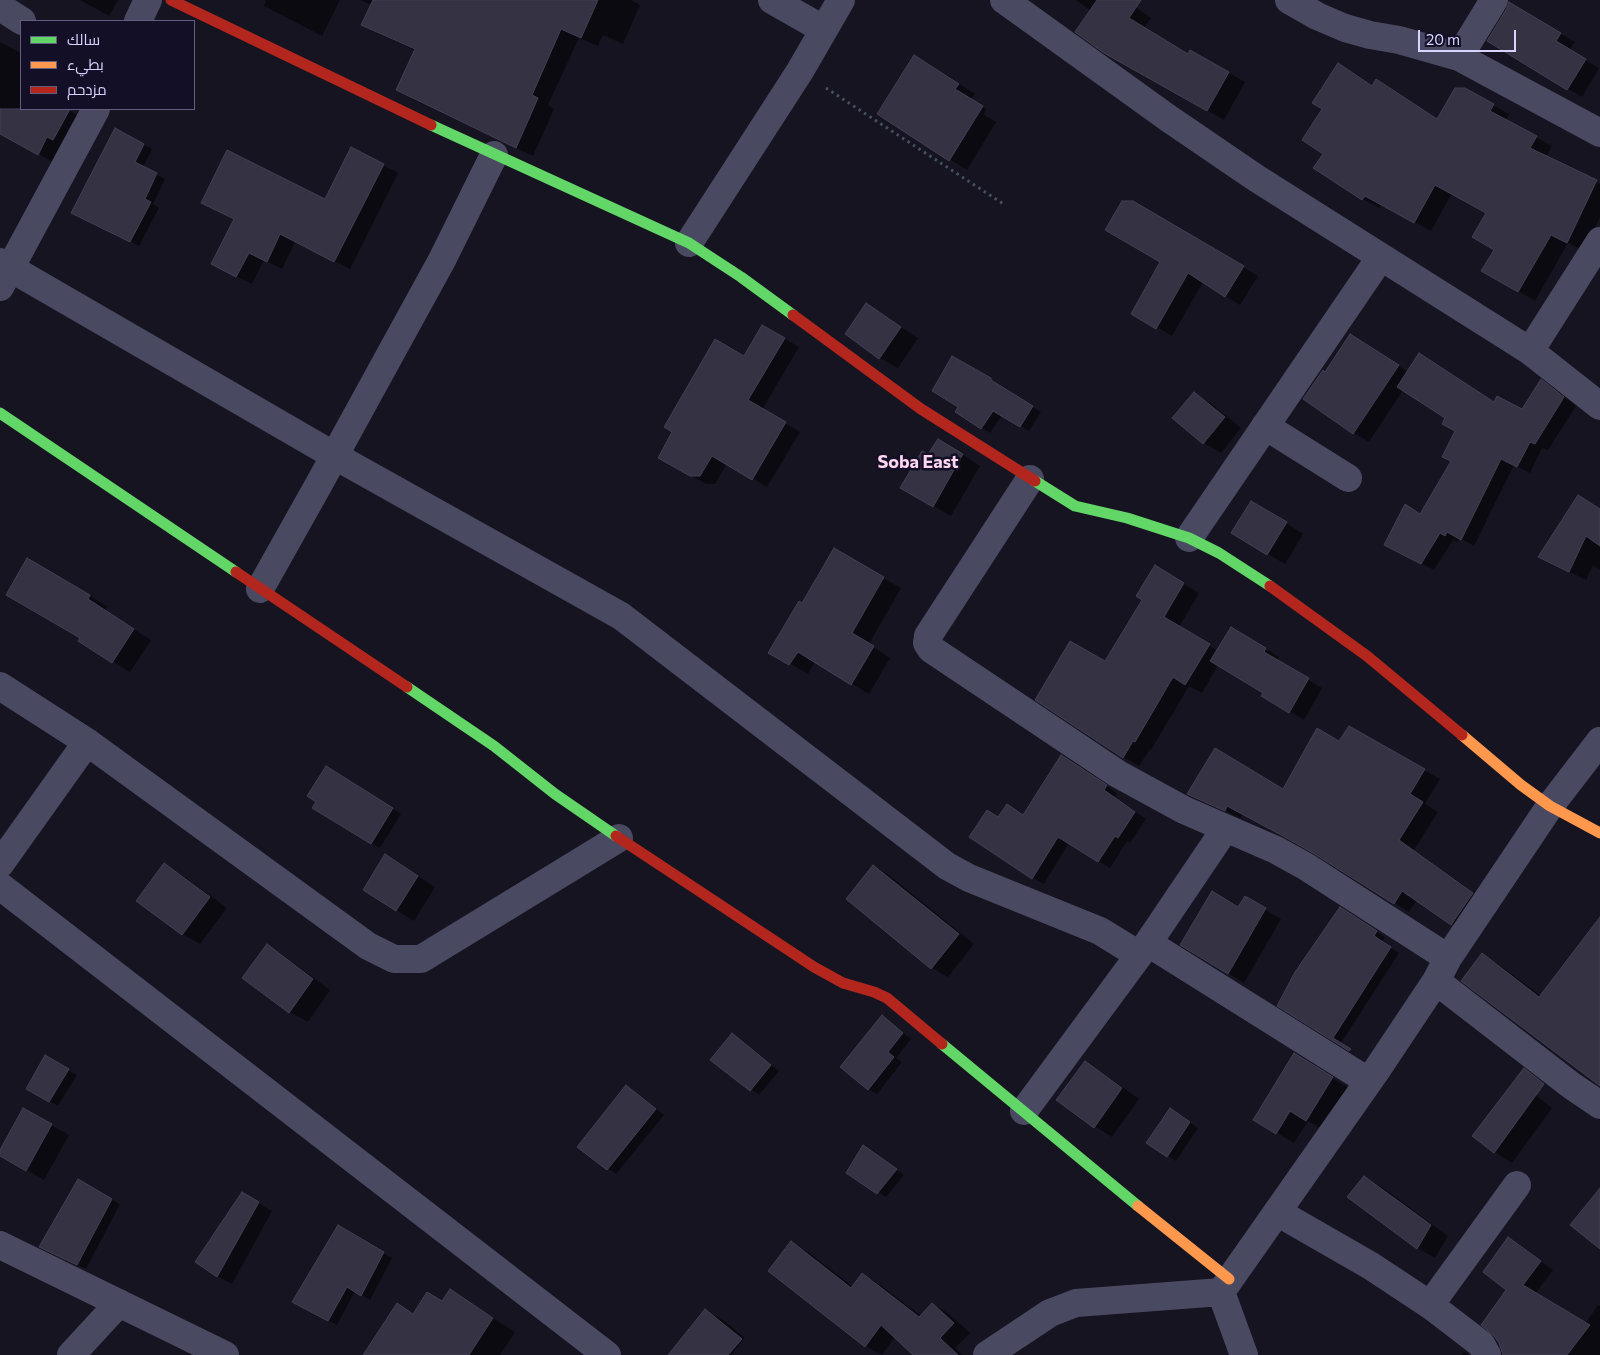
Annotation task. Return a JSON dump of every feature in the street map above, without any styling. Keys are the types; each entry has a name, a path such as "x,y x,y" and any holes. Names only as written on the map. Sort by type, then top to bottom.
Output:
{"street":[{"path":"138,20 148,0"},
{"path":"171,0 494,156 688,243 741,277 921,409 1075,506 1127,518 1189,538 1220,553 1284,595 1367,656 1521,785 1550,806 1600,833"},
{"path":"772,0 823,29"},
{"path":"688,243 800,71 841,0"},
{"path":"1004,0 1184,129 1256,178 1530,351 1600,406"},
{"path":"1289,0 1317,16 1345,28 1408,42 1459,57 1600,133"},
{"path":"1459,57 1494,0"},
{"path":"0,7 20,20"},
{"path":"95,110 3,272 621,616 946,866 969,878 1144,949 1368,1081"},
{"path":"260,589 442,260 494,156"},
{"path":"1530,351 1600,241"},
{"path":"1189,538 1380,258"},
{"path":"0,413 494,746 555,794 619,838 814,967 843,983 887,998 1102,1177 1225,1285 1244,1355"},
{"path":"1265,426 1348,478"},
{"path":"1030,479 928,636 927,643 931,649 1118,774 1184,810 1276,850 1306,866 1442,969 1565,1080 1600,1105"},
{"path":"0,686 87,742 368,946 394,959 421,958 619,838"},
{"path":"987,1355 1050,1313 1076,1303 1225,1285 1368,1081 1550,806 1600,740"},
{"path":"0,864 87,742"},
{"path":"1024,1111 1144,949 1225,829"},
{"path":"0,886 607,1355"},
{"path":"1430,1305 1517,1186"},
{"path":"1277,1212 1371,1266 1430,1305 1481,1344 1487,1355"},
{"path":"0,1244 225,1355"},
{"path":"71,1355 119,1303"}],"path":[{"path":"800,71 1005,205"}],"building":[{"path":"373,0 598,0 581,38 561,29 532,95 538,98 516,148 396,90 415,49 361,25"},
{"path":"1097,0 1141,0 1129,18 1188,54 1190,50 1229,72 1207,111 1104,53 1075,32"},
{"path":"1509,2 1561,33 1556,41 1586,59 1567,90 1487,41"},
{"path":"914,55 959,84 955,89 983,106 949,161 877,114"},
{"path":"1338,63 1372,86 1376,79 1437,119 1455,88 1465,88 1494,104 1490,111 1537,136 1530,148 1597,180 1567,243 1551,235 1518,292 1481,271 1494,250 1472,237 1486,213 1435,185 1414,223 1365,196 1362,200 1313,168 1323,154 1302,140 1322,109 1312,103"},
{"path":"0,109 69,110 53,140 47,137 38,155 0,134"},
{"path":"115,128 144,144 135,162 157,173 145,199 151,202 130,242 71,213"},
{"path":"351,147 384,164 334,262 280,234 267,262 249,253 236,277 211,264 234,219 201,203 227,150 325,199"},
{"path":"1122,201 1133,201 1244,266 1225,297 1188,273 1156,329 1131,314 1160,262 1105,230"},
{"path":"866,303 901,327 879,359 845,334"},
{"path":"762,325 785,338 748,400 786,422 752,480 712,456 700,476 690,476 658,458 672,432 664,427 715,339 744,356"},
{"path":"1350,334 1399,365 1353,434 1303,399 1323,370 1325,372"},
{"path":"1419,353 1494,402 1497,396 1522,409 1541,379 1564,397 1535,444 1530,442 1517,467 1501,459 1461,540 1447,532 1445,536 1440,533 1421,564 1384,545 1405,504 1420,514 1451,461 1442,457 1455,431 1442,424 1445,418 1397,387"},
{"path":"952,356 991,378 991,380 1033,406 1020,427 993,411 981,429 955,412 958,407 932,391"},
{"path":"1194,392 1225,417 1203,444 1172,418"},
{"path":"938,439 963,454 933,507 900,488 922,451 928,454"},
{"path":"1578,495 1600,509 1600,546 1586,536 1569,572 1538,557"},
{"path":"1251,501 1287,522 1267,555 1231,533"},
{"path":"834,548 884,577 852,633 874,646 851,685 798,652 789,665 768,653 799,601 802,603"},
{"path":"27,558 90,595 88,599 134,629 112,663 78,641 80,638 6,595"},
{"path":"1155,565 1184,583 1164,617 1210,644 1185,685 1173,677 1135,742 1133,741 1123,758 1035,700 1070,641 1105,661 1142,600 1136,596"},
{"path":"1231,627 1266,648 1264,652 1309,678 1289,713 1261,696 1263,693 1210,661"},
{"path":"1349,726 1425,769 1410,794 1423,802 1399,840 1473,893 1451,925 1402,891 1394,904 1313,853 1227,806 1225,811 1187,794 1215,748 1283,789 1317,728 1339,741"},
{"path":"1061,755 1107,785 1104,790 1135,812 1118,838 1115,836 1098,862 1058,837 1032,879 969,837 987,810 998,817 1007,804 1023,815"},
{"path":"326,766 393,808 371,844 312,808 316,802 307,796"},
{"path":"385,854 418,876 396,911 363,890"},
{"path":"164,863 210,897 182,935 136,901"},
{"path":"873,865 959,934 931,969 846,899"},
{"path":"1212,891 1238,907 1245,896 1266,908 1228,974 1180,945"},
{"path":"1340,907 1377,931 1374,936 1391,947 1333,1038 1351,1049 1349,1051 1277,1006 1295,972"},
{"path":"1600,917 1600,1086 1461,981 1482,953 1539,997"},
{"path":"267,944 313,979 289,1013 242,978"},
{"path":"882,1015 903,1033 888,1052 894,1057 868,1090 840,1067"},
{"path":"732,1033 771,1065 750,1091 710,1060"},
{"path":"1294,1053 1333,1077 1306,1121 1290,1111 1276,1134 1253,1120"},
{"path":"45,1055 69,1069 49,1102 26,1089"},
{"path":"1085,1061 1122,1088 1094,1128 1056,1100"},
{"path":"1524,1068 1544,1084 1494,1153 1472,1136"},
{"path":"626,1085 656,1109 607,1170 577,1147"},
{"path":"23,1108 52,1124 26,1171 0,1156 0,1150"},
{"path":"1170,1108 1190,1122 1167,1157 1146,1143"},
{"path":"863,1145 897,1169 877,1194 846,1173"},
{"path":"1364,1176 1431,1225 1417,1249 1347,1197"},
{"path":"78,1179 112,1199 77,1265 39,1247"},
{"path":"1600,1188 1600,1249 1570,1225"},
{"path":"242,1192 259,1202 217,1277 195,1262"},
{"path":"338,1225 384,1252 361,1296 347,1287 328,1321 292,1302"},
{"path":"1508,1237 1541,1261 1523,1285 1590,1325 1567,1355 1503,1355 1499,1343 1494,1336 1481,1325 1506,1290 1483,1272"},
{"path":"791,1241 851,1288 862,1273 919,1317 932,1303 954,1323 940,1338 958,1355 913,1355 881,1325 865,1347 768,1271"},
{"path":"450,1289 493,1318 469,1355 363,1355 397,1303 413,1314 427,1292 442,1301"},
{"path":"705,1309 742,1339 728,1355 668,1355"}],"traffic: fast":[{"path":"431,125 689,243 741,277 793,315"},
{"path":"0,413 236,572"},
{"path":"1035,481 1075,506 1127,518 1189,538 1219,553 1270,586"},
{"path":"407,687 494,746 555,794 616,836"},
{"path":"942,1044 1138,1206"}],"traffic: slow":[{"path":"1462,735 1521,785 1550,806 1600,833"},
{"path":"1138,1206 1229,1279"}],"traffic: jam":[{"path":"171,0 431,125"},
{"path":"793,315 921,409 1035,481"},
{"path":"236,572 407,687"},
{"path":"1270,586 1367,656 1462,735"},
{"path":"616,836 814,967 843,983 887,998 942,1044"}],"district":[{"name":"Soba East","path":"918,462"}]}
